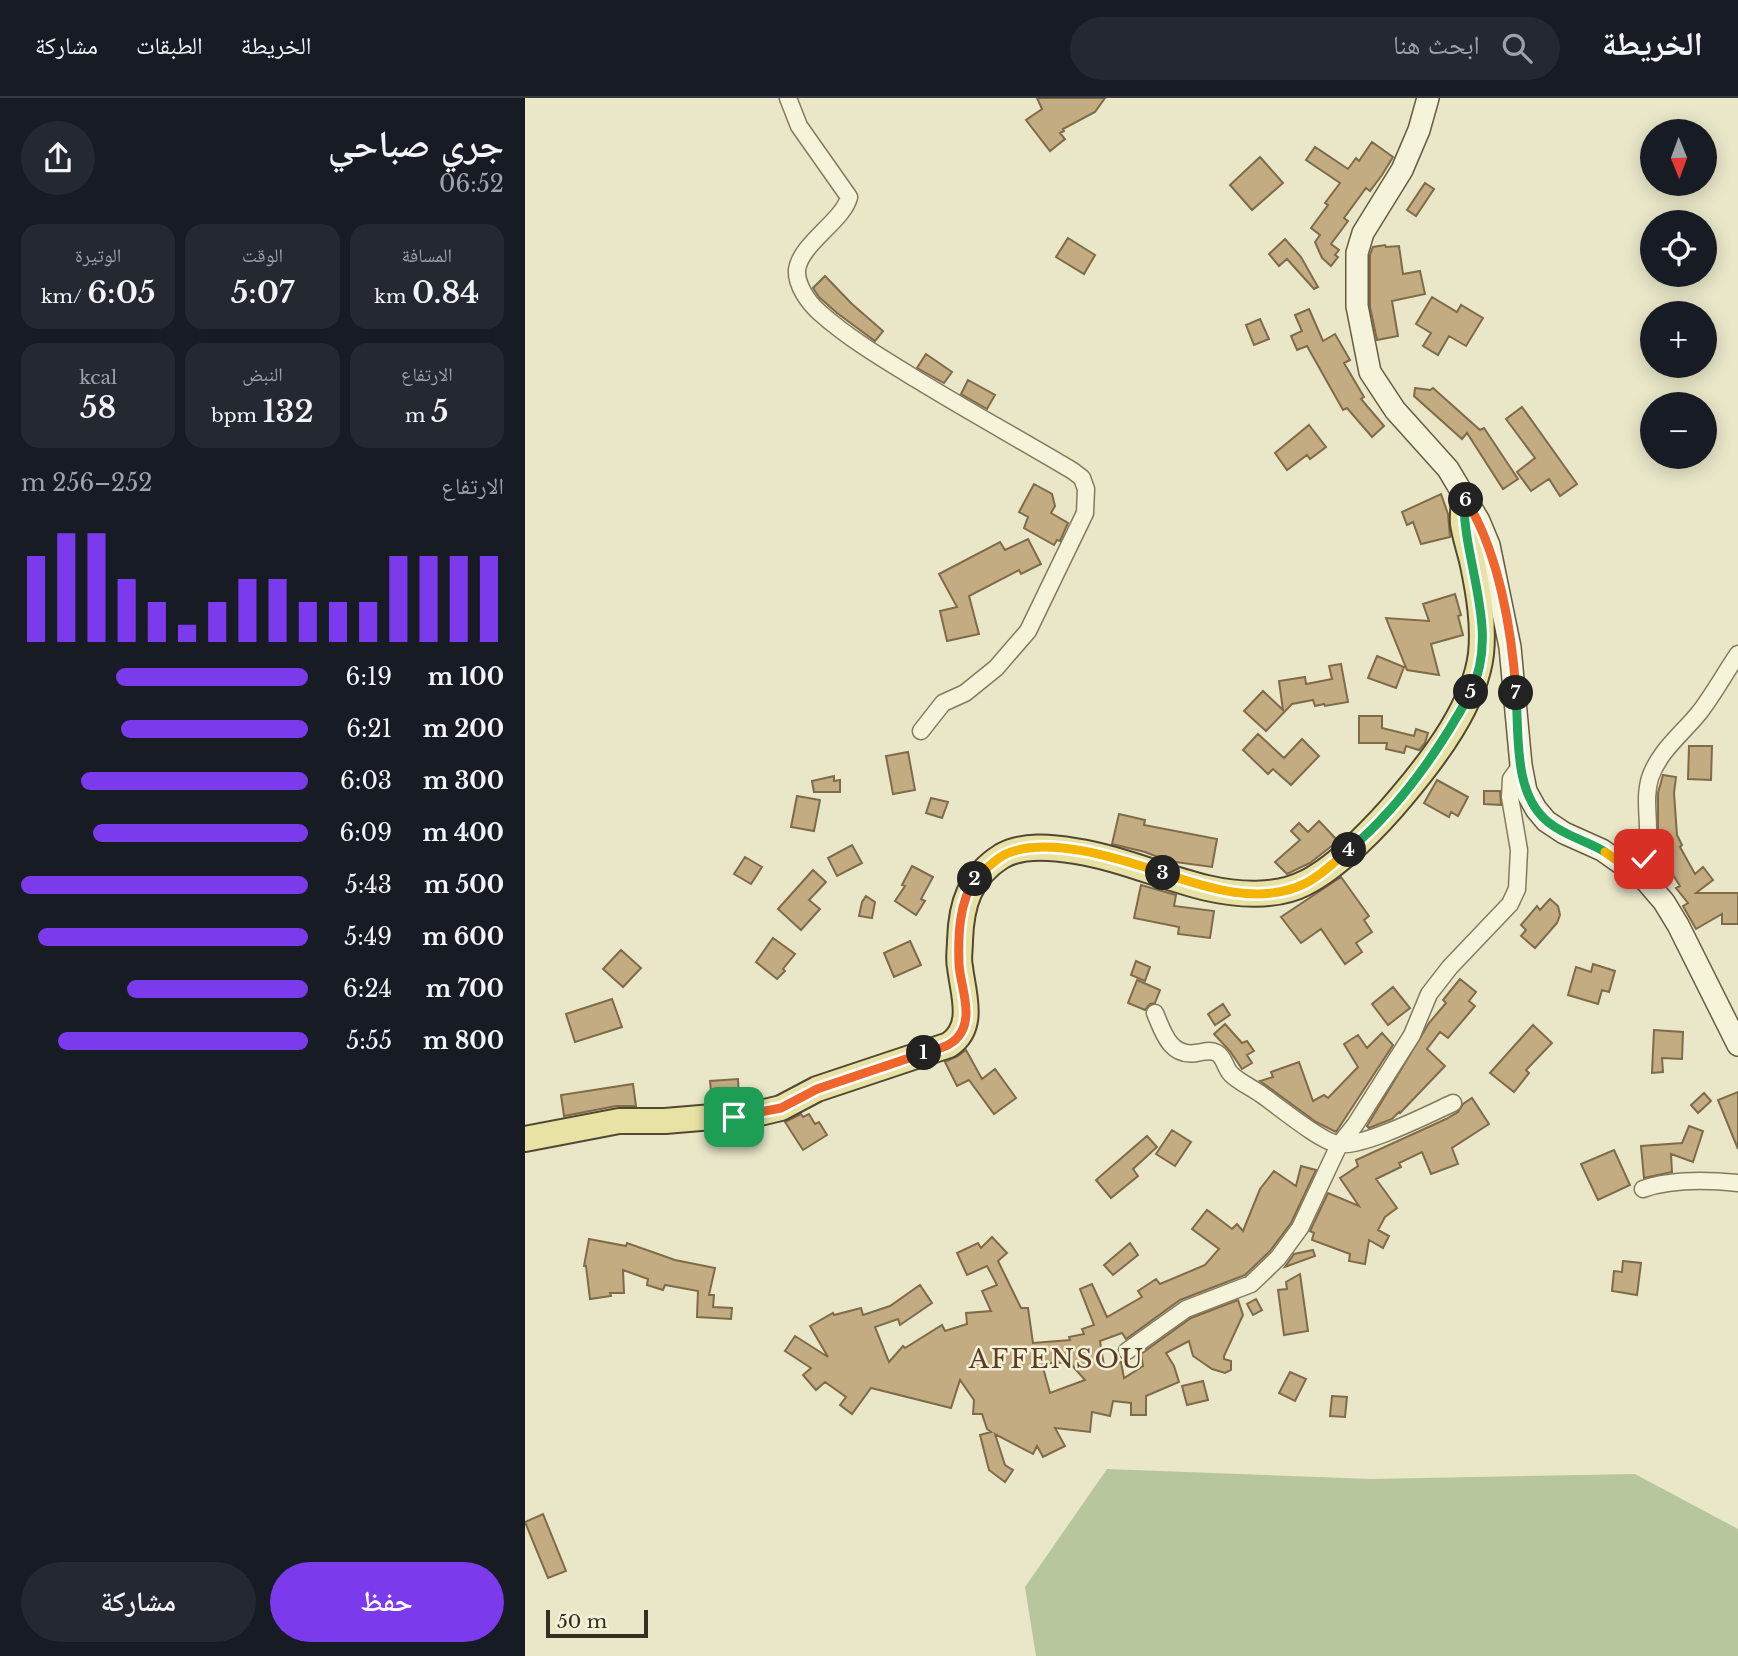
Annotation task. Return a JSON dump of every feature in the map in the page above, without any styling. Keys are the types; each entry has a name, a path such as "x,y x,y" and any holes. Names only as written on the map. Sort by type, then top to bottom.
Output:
{"main road":[{"path":"1429,98 1402,170 1363,233 1357,253 1357,306 1370,372 1395,410 1448,469 1479,521 1489,545 1500,590 1515,688 1521,765 1526,791 1546,821 1564,833 1602,850 1646,881 1664,902 1738,1045"},
{"path":"525,1139 619,1121 694,1119 760,1113 781,1108 817,1089 949,1045 961,1034 966,1016 959,965 963,905 973,881 1004,855 1039,847 1103,855 1205,887 1240,893 1277,892 1304,884 1325,870 1385,816 1424,770 1473,688 1481,656 1483,629 1473,564 1463,523 1464,497"}],"street":[{"path":"788,98 799,126 849,197 845,206 817,237 799,263 797,273 805,295 818,311 873,353 1073,471 1082,478 1086,489 1085,513 1028,631 996,668 965,693 943,703 921,730"},
{"path":"1646,881 1644,859 1648,840 1650,778 1672,741 1699,713 1738,654"},
{"path":"1127,1351 1187,1309 1251,1284 1278,1258 1300,1228 1339,1145 1355,1125 1412,1035 1429,994 1450,967 1510,904 1517,889 1519,850 1510,797 1511,779 1521,765"},
{"path":"1155,1013 1168,1044 1191,1053 1208,1050 1215,1052 1224,1059 1230,1073 1286,1114 1339,1145 1394,1130 1453,1103"},
{"path":"1643,1189 1702,1179 1738,1183"}],"green space":[{"path":"1107,1469 1372,1479 1635,1474 1738,1529 1738,1656 1036,1656 1025,1587"}],"building":[{"path":"1037,98 1105,98 1095,112 1063,129 1060,133 1065,139 1050,151 1026,120 1042,109"},
{"path":"1372,142 1393,157 1370,191 1366,188 1344,218 1348,221 1331,244 1339,250 1335,255 1338,257 1331,266 1322,258 1315,242 1320,235 1311,228 1340,183 1306,160 1315,147 1348,169 1356,158 1359,161"},
{"path":"1260,157 1283,183 1252,210 1230,185"},
{"path":"1425,183 1434,189 1416,216 1407,210"},
{"path":"1068,238 1095,255 1084,274 1056,257"},
{"path":"1285,239 1301,257 1318,287 1314,289 1287,259 1279,266 1269,254"},
{"path":"1399,246 1403,274 1420,271 1425,294 1392,301 1398,336 1377,340 1370,307 1370,255 1373,247"},
{"path":"825,276 883,331 875,341 819,297 813,288"},
{"path":"1432,297 1457,312 1461,305 1483,318 1466,346 1449,336 1438,355 1423,346 1431,333 1416,324"},
{"path":"1309,309 1323,341 1335,334 1350,360 1344,363 1364,397 1361,399 1384,426 1372,437 1347,408 1343,410 1307,346 1297,350 1291,336 1302,331 1295,315"},
{"path":"1260,319 1269,339 1254,345 1246,325"},
{"path":"926,354 952,372 944,383 917,368"},
{"path":"968,380 995,395 987,409 961,394"},
{"path":"1415,388 1433,388 1480,430 1484,428 1518,479 1503,489 1467,433 1462,439 1414,396"},
{"path":"1522,407 1577,484 1560,496 1549,479 1531,491 1517,472 1535,458 1506,419"},
{"path":"1309,425 1326,447 1310,459 1307,455 1287,470 1275,453"},
{"path":"1034,484 1052,494 1055,506 1051,513 1068,523 1060,541 1057,540 1054,545 1024,528 1028,517 1019,512"},
{"path":"1441,494 1448,514 1450,537 1421,544 1413,522 1407,525 1402,512"},
{"path":"1028,539 1041,564 1021,574 1019,570 969,596 979,634 947,641 940,611 957,607 939,574 1000,542 1005,550"},
{"path":"1455,594 1463,635 1431,644 1439,675 1407,670 1386,618 1429,621 1423,604"},
{"path":"1377,656 1404,667 1396,688 1368,678"},
{"path":"1341,664 1348,702 1315,706 1313,700 1292,704 1266,731 1244,711 1263,691 1283,710 1279,681 1305,677 1306,684 1332,679 1329,666"},
{"path":"1359,716 1382,716 1382,728 1414,736 1416,729 1428,733 1425,743 1419,750 1406,746 1404,753 1386,749 1387,743 1359,743"},
{"path":"1258,734 1284,758 1302,739 1319,756 1291,785 1273,769 1268,774 1243,750"},
{"path":"1689,746 1712,746 1711,780 1688,779"},
{"path":"908,752 915,790 893,794 886,756"},
{"path":"1663,775 1676,777 1674,793 1677,835 1682,845 1680,847 1695,874 1703,867 1713,880 1696,893 1738,893 1738,924 1722,924 1722,914 1696,929 1683,906 1688,903 1676,888 1680,886 1658,851 1658,793"},
{"path":"834,776 834,781 840,780 840,792 814,792 812,781"},
{"path":"1437,780 1468,797 1458,816 1451,812 1449,817 1424,803"},
{"path":"1484,791 1500,791 1501,805 1484,804"},
{"path":"797,796 820,800 814,831 791,827"},
{"path":"931,798 948,802 942,818 926,813"},
{"path":"1119,814 1145,820 1144,825 1217,839 1212,867 1168,861 1112,844"},
{"path":"1319,821 1338,841 1310,863 1287,874 1275,862 1300,840 1291,831 1299,823 1308,832"},
{"path":"852,845 862,863 837,876 828,858"},
{"path":"745,857 762,867 751,884 734,874"},
{"path":"912,866 933,877 921,899 925,901 916,915 895,901 905,886 902,885"},
{"path":"813,870 826,882 809,900 820,909 801,930 778,909"},
{"path":"1341,877 1369,916 1364,920 1372,932 1356,943 1362,952 1345,964 1321,929 1301,943 1281,917"},
{"path":"1141,885 1176,895 1174,906 1214,911 1210,938 1178,934 1179,927 1134,918"},
{"path":"866,896 875,902 872,918 859,916"},
{"path":"1550,899 1558,906 1560,915 1557,923 1535,948 1521,936 1526,930 1521,925 1537,906 1540,910"},
{"path":"773,938 795,954 777,979 756,962"},
{"path":"910,941 921,965 894,977 884,953"},
{"path":"621,950 641,968 623,987 603,969"},
{"path":"1136,961 1150,967 1145,981 1131,975"},
{"path":"1593,964 1615,971 1609,992 1602,990 1598,1004 1568,995 1576,967 1591,972"},
{"path":"1460,979 1476,992 1469,1001 1475,1006 1448,1038 1440,1032 1427,1049 1445,1066 1400,1113 1369,1128 1367,1126 1429,1023 1446,1003 1443,1000"},
{"path":"1137,980 1160,990 1155,1003 1145,1010 1128,1003"},
{"path":"1393,987 1410,1008 1388,1025 1372,1004"},
{"path":"612,999 622,1027 575,1042 566,1014"},
{"path":"1223,1004 1230,1015 1215,1025 1208,1014"},
{"path":"1225,1024 1242,1043 1247,1041 1254,1051 1247,1055 1252,1063 1242,1069 1214,1034"},
{"path":"1533,1025 1552,1043 1526,1070 1529,1073 1514,1092 1490,1073"},
{"path":"1654,1030 1683,1032 1682,1059 1662,1058 1663,1072 1652,1073"},
{"path":"1382,1033 1393,1045 1336,1132 1316,1122 1260,1081 1273,1077 1271,1072 1299,1062 1313,1101 1324,1095 1328,1098 1358,1067 1344,1044 1358,1035 1367,1048"},
{"path":"966,1050 982,1079 995,1069 1016,1098 994,1114 969,1080 957,1086 945,1062"},
{"path":"738,1079 739,1100 712,1102 710,1081"},
{"path":"633,1084 636,1106 616,1106 564,1116 561,1095"},
{"path":"1738,1092 1738,1149 1718,1100"},
{"path":"1704,1093 1711,1101 1698,1113 1691,1105"},
{"path":"1472,1098 1489,1124 1452,1148 1458,1164 1431,1174 1422,1152 1399,1163 1401,1167 1376,1179 1397,1208 1385,1217 1378,1230 1389,1236 1383,1248 1369,1240 1365,1264 1349,1261 1350,1254 1312,1240 1314,1233 1310,1231 1328,1193 1359,1206 1340,1178 1358,1166 1356,1160 1446,1119"},
{"path":"801,1114 803,1117 809,1114 815,1124 819,1122 827,1135 803,1150 785,1122"},
{"path":"1689,1126 1703,1131 1693,1162 1671,1154 1672,1172 1644,1178 1641,1146 1682,1143"},
{"path":"1172,1130 1191,1142 1175,1166 1156,1154"},
{"path":"1147,1136 1157,1147 1133,1169 1138,1176 1111,1198 1096,1180"},
{"path":"1614,1150 1630,1185 1598,1200 1581,1164"},
{"path":"1301,1166 1316,1170 1291,1223 1270,1251 1245,1275 1180,1300 1126,1339 1122,1333 1100,1341 1104,1366 1121,1362 1124,1378 1143,1366 1141,1354 1191,1318 1238,1300 1243,1315 1224,1356 1224,1359 1231,1361 1231,1370 1225,1373 1212,1369 1193,1356 1189,1341 1166,1353 1179,1382 1146,1396 1146,1415 1131,1415 1131,1403 1113,1401 1110,1416 1092,1412 1090,1432 1055,1428 1065,1446 1043,1457 1037,1446 1033,1454 995,1434 1005,1465 1013,1470 1005,1482 989,1470 980,1435 991,1432 987,1429 982,1414 973,1414 974,1400 960,1380 951,1408 871,1388 852,1414 840,1405 846,1397 825,1382 816,1390 803,1375 811,1368 785,1351 795,1336 828,1357 810,1326 833,1313 834,1315 861,1308 863,1315 890,1306 920,1285 932,1303 900,1325 898,1319 875,1327 889,1362 903,1346 905,1348 942,1325 945,1331 967,1324 966,1313 991,1311 982,1291 997,1285 987,1266 967,1275 957,1253 978,1243 981,1248 992,1237 1007,1253 998,1261 1021,1308 1028,1308 1033,1343 1070,1340 1069,1337 1084,1334 1082,1329 1094,1325 1080,1289 1092,1284 1107,1317 1142,1297 1138,1291 1156,1279 1160,1284 1205,1265 1219,1249 1192,1229 1207,1210 1232,1229 1237,1224 1243,1231 1260,1189 1274,1171 1296,1186","holes":["1069,1362 1085,1380 1050,1393 1042,1364"]},
{"path":"589,1239 626,1246 627,1243 675,1260 715,1268 709,1295 714,1295 713,1307 732,1308 731,1319 697,1317 698,1291 665,1285 663,1290 647,1285 648,1279 623,1270 624,1293 610,1293 611,1296 590,1299 584,1266"},
{"path":"1130,1243 1138,1255 1113,1275 1104,1265"},
{"path":"1313,1250 1315,1256 1285,1267 1294,1254"},
{"path":"1623,1261 1641,1263 1637,1295 1612,1291 1614,1271 1622,1272"},
{"path":"1300,1274 1308,1331 1284,1335 1278,1290 1287,1289 1286,1282"},
{"path":"1256,1299 1262,1310 1253,1315 1247,1304"},
{"path":"1290,1372 1306,1379 1295,1401 1279,1393"},
{"path":"1203,1381 1208,1400 1187,1405 1182,1386"},
{"path":"1332,1396 1347,1397 1345,1417 1330,1416"},
{"path":"543,1514 566,1571 548,1578 525,1522"}],"district":[{"name":"AFFENSOU","path":"1057,1359"}],"route":[{"path":"734,1117 781,1108 817,1089 949,1045 956,1040 964,1027 966,1016 959,965 963,905 973,881 1004,855 1039,847 1066,849 1103,855 1205,887 1251,893 1277,892 1304,884 1354,846 1385,816 1424,770 1473,688 1481,656 1483,629 1473,564 1463,523 1464,497 1479,521 1489,545 1500,590 1510,647 1526,791 1546,821 1564,833 1602,850 1646,881 1644,859"}]}
